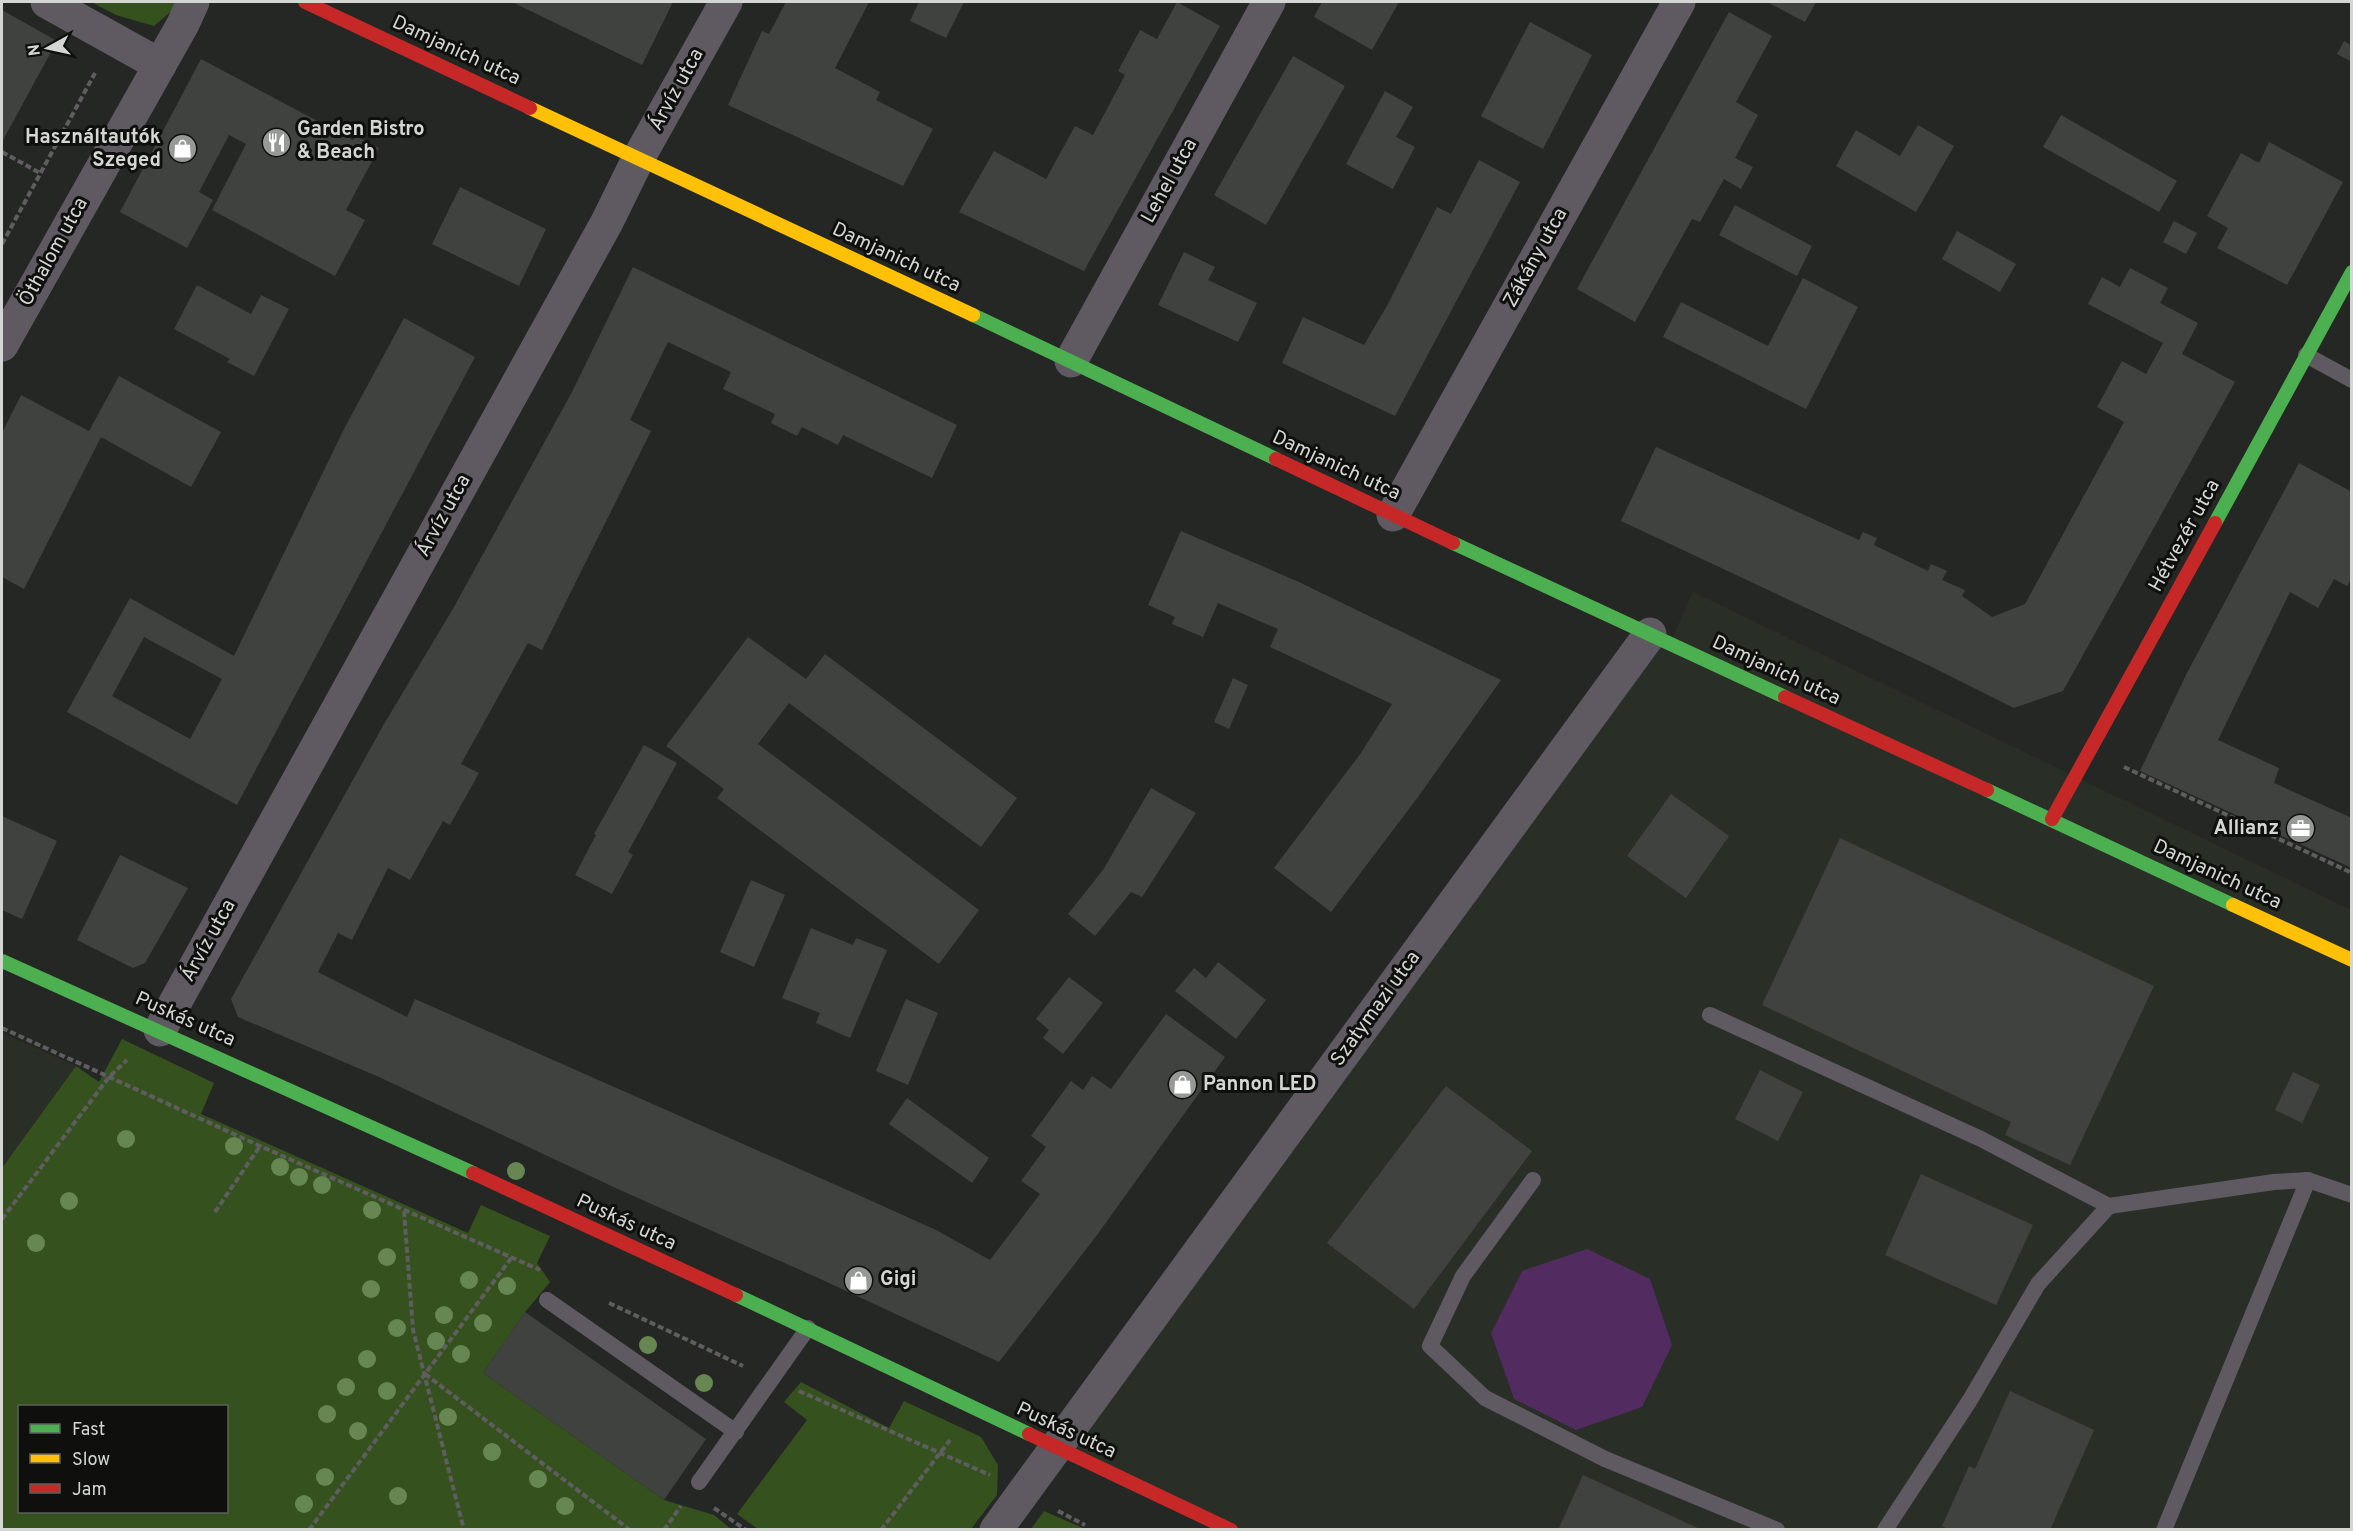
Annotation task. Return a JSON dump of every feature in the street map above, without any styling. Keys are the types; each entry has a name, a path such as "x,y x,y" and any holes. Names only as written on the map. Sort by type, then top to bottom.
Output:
{"street":[{"path":"47,2 160,65"},
{"name":"Öthalom utca","path":"2,345 160,65 193,2"},
{"name":"Damjanich utca","path":"305,2 1394,515 2352,960"},
{"name":"Árvíz utca","path":"160,1030 607,222 638,159 726,2"},
{"name":"Lehel utca","path":"1071,361 1269,2"},
{"name":"Zákány utca","path":"1394,515 1679,2"},
{"name":"Hétvezér utca","path":"2052,819 2352,272"},
{"name":"Szatymazi utca","path":"996,1530 1650,634"},
{"name":"Puskás utca","path":"2,961 160,1030 808,1328 973,1409 1231,1530"}],"lane":[{"path":"2306,355 2352,380"},
{"path":"1710,1015 1981,1139 2109,1206 2274,1182 2308,1180 2352,1195"},
{"path":"1533,1180 1463,1276 1430,1346 1485,1398 1605,1459 1777,1530"},
{"path":"2164,1530 2308,1180"},
{"path":"1885,1530 1970,1401 2038,1284 2109,1206"},
{"path":"547,1300 736,1432"},
{"path":"699,1482 808,1328"}],"path":[{"path":"2,244 114,38"},
{"path":"2,152 40,173"},
{"path":"2089,751 2352,873"},
{"path":"2,1219 109,1077 160,1030"},
{"path":"215,1212 260,1146"},
{"path":"405,1211 413,1330 464,1530"},
{"path":"309,1530 512,1257"},
{"path":"425,1374 630,1530"},
{"path":"881,1530 973,1409"},
{"path":"710,1504 746,1530"}],"shaded area":[{"path":"1693,592 2351,910 2351,1529 1231,1529 1055,1448 1650,634 1670,643"},
{"path":"2,1033 76,1066 2,1168"},
{"path":"1587,1249 1650,1279 1672,1345 1642,1407 1576,1430 1514,1399 1491,1333 1522,1271"}],"green space":[{"path":"91,2 174,2 174,9 154,26 116,15"},
{"path":"122,1039 214,1083 201,1114 468,1233 481,1205 550,1236 537,1263 550,1282 525,1312 483,1373 664,1500 714,1515 731,1529 2,1530 2,1168 76,1066 99,1082"},
{"path":"801,1382 889,1428 904,1401 981,1437 998,1465 997,1495 971,1529 758,1529 737,1514 807,1420 784,1402"},
{"path":"1044,1511 1085,1529 1031,1529"}],"building":[{"path":"512,2 673,2 642,65"},
{"path":"786,2 869,2 835,68 880,92 876,100 933,129 903,186 728,105 762,31 769,34"},
{"path":"919,2 964,2 946,38 910,21"},
{"path":"1177,2 1220,26 1084,271 959,212 994,151 1046,179 1075,126 1093,135 1125,75 1118,71 1140,30 1157,39"},
{"path":"1322,2 1399,2 1372,50 1314,17"},
{"path":"1767,2 1816,2 1805,22"},
{"path":"2,10 57,41 2,142"},
{"path":"1729,12 1772,36 1736,102 1758,115 1735,158 1753,167 1741,189 1724,179 1700,222 1692,219 1635,322 1577,289"},
{"path":"1530,22 1592,55 1543,149 1481,116"},
{"path":"2344,41 2352,46 2352,62 2337,54"},
{"path":"1293,56 1345,86 1266,225 1214,195"},
{"path":"201,59 353,140 356,136 379,148 346,210 365,220 335,276 212,210 246,144 229,135 199,192 213,200 187,248 120,212"},
{"path":"1385,91 1413,107 1396,137 1415,147 1393,189 1346,164"},
{"path":"2061,115 2177,181 2159,212 2043,147"},
{"path":"1918,125 1954,146 1916,212 1836,166 1856,130 1900,156"},
{"path":"2269,142 2343,182 2287,285 2217,248 2228,228 2207,216 2241,153 2259,163"},
{"path":"1479,160 1520,182 1395,416 1282,363 1303,317 1364,345 1388,304 1437,207 1451,214"},
{"path":"460,187 546,229 519,286 432,244"},
{"path":"1735,205 1812,246 1797,276 1719,235"},
{"path":"2174,221 2197,233 2186,254 2163,242"},
{"path":"1957,231 2016,264 2000,292 1942,259"},
{"path":"1184,252 1215,267 1208,280 1257,303 1238,342 1158,305"},
{"path":"633,267 957,425 932,478 843,435 838,445 802,427 797,436 771,423 775,414 723,389 731,372 668,342 630,420 651,431 542,650 528,643 461,764 479,773 450,825 443,821 410,880 388,868 352,940 338,933 318,972 407,1017 415,999 936,1230 990,1260 1040,1194 1021,1181 1046,1147 1031,1136 1071,1081 1083,1090 1092,1076 1111,1089 1166,1014 1225,1057 1097,1235 999,1362 620,1190 379,1077 238,1017 231,999 384,724 454,607 572,392"},
{"path":"2130,268 2168,288 2160,303 2198,323 2182,354 2235,382 2063,691 2014,708 1930,666 1621,521 1656,447 1859,540 1863,532 1877,538 1874,545 1928,571 1931,564 1947,571 1942,580 1965,590 1962,596 1992,617 2025,604 2124,422 2097,407 2122,361 2146,374 2163,343 2088,304 2102,277 2120,287"},
{"path":"1803,278 1858,307 1806,409 1663,337 1681,302 1768,346"},
{"path":"197,285 251,314 261,295 289,309 254,376 227,362 230,359 174,329"},
{"path":"404,318 475,357 237,805 67,712 130,598 234,656 345,427","holes":["144,637 222,679 190,739 112,696"]},
{"path":"119,376 221,432 191,487 101,437 24,589 2,577 2,433 21,395 89,431"},
{"path":"2299,463 2352,492 2352,578 2347,586 2334,579 2318,608 2290,592 2218,740 2279,768 2274,783 2352,818 2352,868 2140,771 2187,673"},
{"path":"1181,531 1299,582 1501,680 1418,797 1331,912 1274,868 1361,753 1392,704 1270,647 1278,629 1218,603 1203,637 1172,624 1175,617 1148,605"},
{"path":"748,637 806,679 825,654 1017,798 981,847 789,703 758,744 979,910 939,964 717,798 724,789 666,746"},
{"path":"1233,678 1248,685 1229,729 1214,722"},
{"path":"644,745 677,763 628,852 633,855 612,894 575,875 596,835 594,834"},
{"path":"1151,788 1196,813 1142,897 1131,892 1095,936 1068,914 1103,870"},
{"path":"1671,794 1729,836 1686,898 1627,856"},
{"path":"2,816 57,841 22,919 2,910"},
{"path":"1840,838 2154,986 2070,1165 2005,1135 2011,1122 1762,1005"},
{"path":"120,855 188,888 145,963 133,968 77,940"},
{"path":"751,880 785,895 754,967 720,952"},
{"path":"811,928 853,945 856,938 887,950 850,1038 816,1023 820,1013 782,998"},
{"path":"1218,962 1266,1000 1236,1039 1175,991 1194,968 1206,978"},
{"path":"1069,977 1103,1003 1063,1054 1043,1038 1049,1030 1036,1019"},
{"path":"906,999 938,1013 908,1085 876,1071"},
{"path":"1760,1070 1803,1092 1778,1141 1735,1119"},
{"path":"2293,1072 2320,1085 2302,1123 2275,1110"},
{"path":"1446,1086 1532,1151 1414,1309 1327,1243"},
{"path":"907,1098 989,1158 972,1183 889,1124"},
{"path":"1921,1174 2033,1225 1996,1305 1885,1255"},
{"path":"525,1312 706,1439 664,1500 483,1373"},
{"path":"2010,1391 2094,1430 2050,1530 1950,1530 1942,1526 1969,1466 1975,1469"},
{"path":"1583,1475 1702,1530 1558,1530"}],"traffic: fast":[{"path":"2215,523 2352,272"},
{"path":"973,315 1276,459"},
{"path":"1453,543 1785,697"},
{"path":"1987,790 2233,905"},
{"path":"2,961 473,1173"},
{"path":"736,1295 1029,1434"}],"traffic: slow":[{"path":"530,108 973,315"},
{"path":"2233,905 2352,960"}],"traffic: jam":[{"path":"305,2 530,108"},
{"path":"1276,459 1453,543"},
{"path":"2052,819 2215,523"},
{"path":"1785,697 1987,790"},
{"path":"473,1173 736,1295"},
{"path":"1029,1434 1231,1530"}],"place":[{"name":"Garden Bistro & Beach","path":"276,142"},
{"name":"Használtautók Szeged","path":"182,149"},
{"name":"Allianz","path":"2300,829"},
{"name":"Pannon LED","path":"1182,1085"},
{"name":"Gigi","path":"859,1280"}]}
